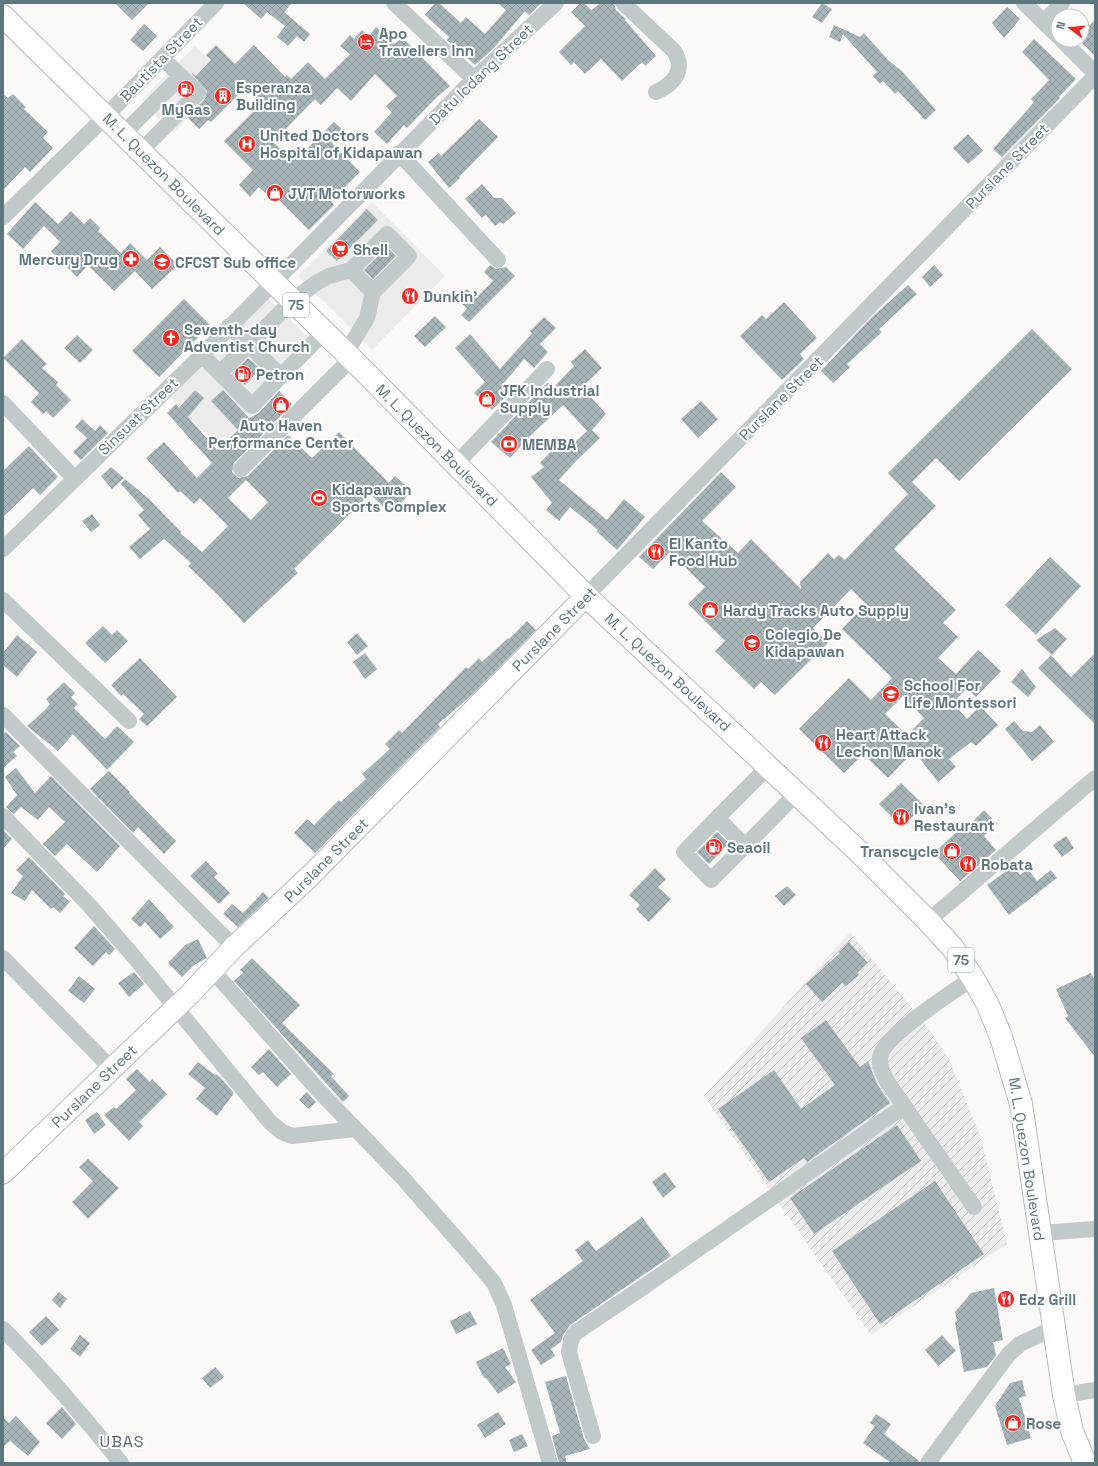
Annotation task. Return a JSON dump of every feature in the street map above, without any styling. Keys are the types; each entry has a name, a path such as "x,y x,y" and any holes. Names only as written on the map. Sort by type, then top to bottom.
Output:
{"highway":[{"name":"M. L. Quezon Boulevard","path":"3,16 349,356 586,596 858,852 928,921 952,947 973,978 991,1011 1012,1069 1021,1104 1064,1395 1072,1431 1085,1463"}],"main road":[{"name":"Purslane Street","path":"3,1173 213,971 234,947 310,876 586,596"}],"street":[{"name":"Bautista Street","path":"3,217 106,116 216,3"},
{"path":"394,3 474,79"},
{"name":"Datu Icdang Street","path":"273,283 399,153 474,79 556,3"},
{"path":"623,3 674,51 678,57 679,63 675,79 668,87 656,92"},
{"path":"1024,3 1050,28"},
{"path":"1044,22 1062,3"},
{"path":"1070,48 1095,74"},
{"path":"141,151 198,93 162,58"},
{"name":"Purslane Street","path":"586,596 1095,74"},
{"path":"124,134 181,76"},
{"path":"158,99 175,116"},
{"path":"399,153 498,260"},
{"path":"220,373 292,301 316,283 329,276 351,270 388,234 409,256 373,292 367,318 349,356 241,469"},
{"path":"351,270 373,292"},
{"name":"Sinsuat Street","path":"3,549 74,478 202,355 273,283"},
{"path":"229,326 281,376"},
{"path":"202,355 252,406 324,332"},
{"path":"456,464 547,369"},
{"path":"3,403 74,478"},
{"path":"3,600 129,721"},
{"path":"3,715 234,947"},
{"path":"768,767 684,852 711,880 796,794"},
{"path":"928,921 1095,778"},
{"path":"3,816 90,906 270,1122 282,1132 292,1136 304,1136 355,1129"},
{"path":"718,818 745,846"},
{"path":"3,958 112,1069"},
{"path":"213,971 355,1129 401,1176 494,1283 504,1305 550,1463"},
{"path":"973,978 903,1028 885,1045 880,1057 881,1069 903,1107 974,1207"},
{"path":"593,1436 569,1352 571,1340 575,1333 652,1282 903,1107"},
{"path":"1040,1233 1095,1230"},
{"path":"928,1463 1008,1355 1020,1344 1054,1328"},
{"path":"3,1329 22,1348 92,1427 121,1463"},
{"path":"1064,1395 1095,1390"}],"shaded area":[{"path":"195,46 227,77 173,133 141,101"},
{"path":"372,202 445,276 372,350 298,276"},
{"path":"265,295 317,347 219,447 167,394"},
{"path":"850,932 929,1029 949,1059 981,1138 1007,1244 871,1335 704,1096"}],"building":[{"path":"115,3 149,3 132,20"},
{"path":"243,3 292,3 284,12 310,34 304,42 297,36 288,46 277,37 285,26 267,12 261,19"},
{"path":"435,3 439,3 461,23 466,17 485,34 506,10 498,3 541,3 529,15 525,11 493,49 475,65 447,40 449,37 425,15"},
{"path":"581,3 584,3 591,10 601,3 614,3 616,10 626,19 625,20 656,56 645,66 642,62 622,81 601,59 585,74 574,62 571,65 559,52 585,26 571,12"},
{"path":"822,3 832,9 822,23 812,17"},
{"path":"1007,7 1020,19 1004,38 992,23"},
{"path":"1095,20 1095,56 1087,48 1090,48 1090,25"},
{"path":"144,24 157,36 143,51 130,40"},
{"path":"834,25 860,37 864,33 889,61 902,71 936,110 925,120 898,91 895,94 883,81 880,84 873,76 877,72 843,34 840,42 829,37"},
{"path":"376,27 395,44 402,37 450,86 407,128 404,125 387,144 374,132 392,112 386,106 397,96 375,74 351,101 337,88 321,105 315,99 273,142 290,158 299,149 303,153 334,122 344,131 332,143 360,172 331,201 334,205 309,230 277,198 274,201 259,187 250,197 239,185 253,170 224,141 258,107 257,106 262,101 247,86 211,122 208,120 199,129 188,118 205,99 207,91 191,73 196,76 211,60 206,55 216,45 235,64 254,45 285,77 287,75 291,79 308,62 325,79 350,54 340,46 350,35 354,39 362,30 369,36"},
{"path":"1034,39 1076,79 1059,97 1060,98 1002,157 993,149 1034,102 1031,99 1049,80 1022,52"},
{"path":"3,94 8,98 13,94 26,107 24,109 48,132 43,138 53,148 30,172 25,167 3,190"},
{"path":"479,119 498,137 449,188 428,162 439,153 441,156"},
{"path":"968,134 983,151 968,164 953,148"},
{"path":"482,184 494,198 502,198 516,213 503,224 500,222 495,226 486,215 482,218 465,199"},
{"path":"35,202 58,224 71,211 84,224 90,218 100,228 98,231 121,253 130,243 147,260 160,247 178,265 152,289 135,271 114,291 88,265 77,277 51,251 60,242 44,226 23,249 7,234"},
{"path":"367,209 378,220 337,261 326,251"},
{"path":"387,247 396,256 373,279 364,270"},
{"path":"490,265 496,269 506,267 515,276 469,322 461,315 467,309 457,299 467,289 476,298 493,281 484,272"},
{"path":"934,265 943,275 930,287 922,277"},
{"path":"908,285 917,294 879,329 882,332 847,364 850,367 833,383 821,371 871,318"},
{"name":"Seventh-day Adventist Church","path":"184,299 210,325 159,377 132,351"},
{"path":"784,302 817,338 800,354 804,359 782,380 740,336 762,315 766,319"},
{"path":"435,316 446,327 425,347 414,336"},
{"path":"544,317 556,328 540,344 548,352 534,368 524,359 504,383 512,391 492,410 474,393 485,382 455,348 470,334 500,369 532,333 530,331"},
{"path":"1032,329 1072,369 959,481 936,458 912,482 936,506 894,549 956,610 943,623 958,637 938,658 956,674 978,650 1001,671 976,697 967,688 953,703 967,719 980,706 998,725 976,746 971,742 949,759 956,767 938,782 914,751 888,778 863,754 844,773 799,729 849,678 871,700 892,678 842,629 866,604 851,589 813,628 828,643 775,695 761,682 754,689 715,651 725,641 688,604 705,587 670,552 653,569 639,557 721,472 736,487 702,521 738,553 751,539 801,589 800,582 828,553 834,559 839,555 845,560 908,494 888,473","holes":["903,696 924,718 907,735 885,714"]},
{"path":"77,335 93,350 80,363 64,348"},
{"path":"22,339 47,364 42,368 58,382 56,385 71,400 53,418 46,411 43,414 31,402 39,393 3,358"},
{"path":"585,349 602,368 582,387 606,414 592,430 600,438 559,480 607,520 624,499 645,517 617,550 597,532 598,530 570,507 559,521 546,510 552,503 531,477 544,467 540,463 558,444 565,451 587,431 563,405 529,437 510,458 491,442 547,383 551,383 554,387 574,366 571,362"},
{"path":"248,358 260,369 245,385 233,373"},
{"path":"195,390 204,398 188,417 217,450 238,430 211,401 223,390 249,418 259,413 279,391 292,404 234,463 232,472 238,478 248,476 288,435 312,458 339,432 389,483 395,476 412,491 391,514 370,494 294,569 298,573 244,623 188,566 191,563 164,539 140,559 129,547 150,529 138,515 144,510 121,484 125,479 150,500 181,532 180,533 202,552 228,526 200,498 194,504 180,491 178,493 146,458 164,442 197,478 212,463 167,413 176,404 179,408","holes":["246,480 268,502 251,520 228,498"]},
{"path":"701,401 718,419 698,438 681,419"},
{"path":"82,419 95,431 100,425 108,433 81,460 73,452 87,438 75,427"},
{"path":"29,446 58,477 40,495 33,488 3,517 3,471"},
{"path":"111,467 124,478 112,489 101,476"},
{"path":"92,514 100,525 91,532 82,521"},
{"path":"1050,557 1081,586 1036,635 1005,605"},
{"path":"527,621 536,630 472,695 438,724 440,727 315,853 294,833 307,819 314,825 339,800 341,802 366,779 362,774 390,749 385,744 399,730 402,733 466,667 468,669 479,658 482,662"},
{"path":"103,626 112,635 117,630 128,641 105,663 85,643"},
{"path":"1055,628 1067,639 1052,655 1036,640"},
{"path":"357,633 368,646 357,655 347,642"},
{"path":"17,635 37,652 17,677 3,665 3,653"},
{"path":"365,653 377,669 365,679 353,662"},
{"path":"1095,653 1095,724 1038,668 1051,655 1071,677"},
{"path":"140,658 177,697 147,726 139,719 144,714 123,694 121,696 111,685"},
{"path":"1022,669 1036,687 1028,697 1011,682"},
{"path":"64,682 75,693 71,697 78,704 74,708 105,739 117,726 134,742 107,770 73,734 58,751 27,726 45,710 50,704 46,699"},
{"path":"1014,721 1023,731 1032,732 1040,725 1054,742 1032,761 1005,729"},
{"path":"6,732 20,746 13,752 17,756 3,768 3,734"},
{"path":"16,768 35,793 51,776 120,846 97,872 67,844 55,856 43,844 65,822 49,807 38,820 21,807 14,814 6,807 17,795 5,777"},
{"path":"109,771 176,841 164,854 138,827 133,833 90,789"},
{"path":"901,783 924,805 902,827 879,804"},
{"path":"984,810 997,824 984,836 996,850 960,881 934,853 963,826 965,829"},
{"path":"3,830 12,839 3,849"},
{"path":"717,832 729,843 709,864 697,852"},
{"path":"1066,836 1074,848 1062,857 1053,845"},
{"path":"29,857 65,894 63,896 70,902 60,913 53,907 51,909 32,890 25,901 11,893 23,876 16,870"},
{"path":"206,861 218,874 214,877 230,893 219,904 190,876"},
{"path":"1013,866 1020,875 1028,869 1037,881 1051,870 1057,878 1009,915 987,885"},
{"path":"655,868 666,879 658,887 671,899 649,922 636,909 640,905 629,895"},
{"path":"787,886 796,895 784,906 775,896"},
{"path":"263,892 269,898 238,927 223,914 232,904 243,913"},
{"path":"149,899 174,927 160,939 145,922 140,927 131,919"},
{"path":"94,926 115,949 109,955 106,952 93,966 74,948"},
{"path":"198,939 207,958 194,965 182,977 168,963 185,945"},
{"path":"849,942 868,963 857,973 859,975 846,986 842,983 822,1002 806,984 840,953 839,952"},
{"path":"252,958 300,1005 282,1023 334,1074 331,1076 349,1096 343,1102 234,981 243,973 240,970"},
{"path":"134,972 144,984 129,997 118,983"},
{"path":"1091,973 1095,981 1095,1057 1065,1018 1068,1016 1056,989"},
{"path":"79,976 95,989 84,1003 68,991"},
{"path":"826,1020 860,1067 868,1061 877,1084 890,1103 807,1162 804,1158 769,1182 718,1109 774,1070 801,1109 835,1085 801,1038"},
{"path":"269,1049 291,1074 277,1087 263,1072 259,1075 251,1067"},
{"path":"198,1062 221,1078 234,1093 217,1116 196,1099 205,1088 188,1074"},
{"path":"137,1069 150,1082 152,1079 167,1094 139,1122 143,1126 129,1141 104,1115 114,1107 116,1109 136,1090 126,1079"},
{"path":"307,1092 316,1102 309,1109 299,1100"},
{"path":"97,1112 106,1125 94,1134 85,1120"},
{"path":"897,1125 921,1161 814,1234 790,1198"},
{"path":"88,1159 119,1188 88,1219 72,1202 93,1181 79,1167"},
{"path":"665,1172 676,1187 663,1198 652,1182"},
{"path":"935,1181 984,1254 880,1324 832,1251"},
{"path":"642,1217 671,1256 570,1325 563,1335 561,1342 551,1349 555,1356 541,1365 531,1350 555,1333 530,1300 583,1261 575,1250 588,1240 596,1251"},
{"path":"994,1288 1003,1340 993,1342 996,1355 987,1367 964,1372 955,1322 957,1321 955,1312 971,1293"},
{"path":"59,1292 67,1299 60,1308 52,1300"},
{"path":"470,1311 477,1324 456,1334 450,1321"},
{"path":"46,1316 59,1330 42,1346 29,1332"},
{"path":"80,1335 90,1343 80,1357 70,1349"},
{"path":"942,1335 956,1351 938,1366 925,1350"},
{"path":"503,1348 511,1364 505,1367 516,1382 498,1394 486,1378 484,1378 476,1362"},
{"path":"215,1367 224,1377 210,1388 202,1378"},
{"path":"566,1376 584,1439 590,1449 565,1456 567,1463 559,1463 552,1436 560,1433 545,1382"},
{"path":"1022,1380 1026,1396 1019,1398 1031,1438 1007,1445 995,1406 1010,1383"},
{"path":"62,1407 76,1424 62,1439 46,1423"},
{"path":"498,1412 506,1424 485,1438 477,1425"},
{"path":"876,1414 891,1424 884,1434 919,1461 919,1463 891,1463 863,1443 875,1426 870,1423"},
{"path":"16,1416 40,1442 28,1456 10,1441 3,1447 3,1417 9,1423"},
{"path":"522,1434 528,1446 514,1452 509,1440"}],"place":[{"name":"Apo Travellers Inn","path":"366,42"},
{"name":"MyGas","path":"186,89"},
{"name":"Esperanza Building","path":"223,96"},
{"name":"United Doctors Hospital of Kidapawan","path":"247,144"},
{"name":"JVT Motorworks","path":"275,193"},
{"name":"Shell","path":"340,249"},
{"name":"Mercury Drug","path":"131,259"},
{"name":"CFCST Sub office","path":"162,262"},
{"name":"Dunkin'","path":"410,296"},
{"name":"Seventh-day Adventist Church","path":"171,338"},
{"name":"Petron","path":"243,374"},
{"name":"JFK Industrial Supply","path":"487,399"},
{"name":"Auto Haven Performance Center","path":"281,405"},
{"name":"MEMBA","path":"509,444"},
{"name":"Kidapawan Sports Complex","path":"319,498"},
{"name":"El Kanto Food Hub","path":"656,552"},
{"name":"Hardy Tracks Auto Supply","path":"710,610"},
{"name":"Colegio De Kidapawan","path":"752,643"},
{"name":"School For Life Montessori","path":"891,694"},
{"name":"Heart Attack Lechon Manok","path":"823,743"},
{"name":"Ivan's Restaurant","path":"901,817"},
{"name":"Seaoil","path":"714,847"},
{"name":"Transcycle","path":"952,851"},
{"name":"Robata","path":"968,864"},
{"name":"Edz Grill","path":"1006,1299"},
{"name":"Rose","path":"1013,1423"}],"district":[{"name":"UBAS","path":"122,1441"}]}
